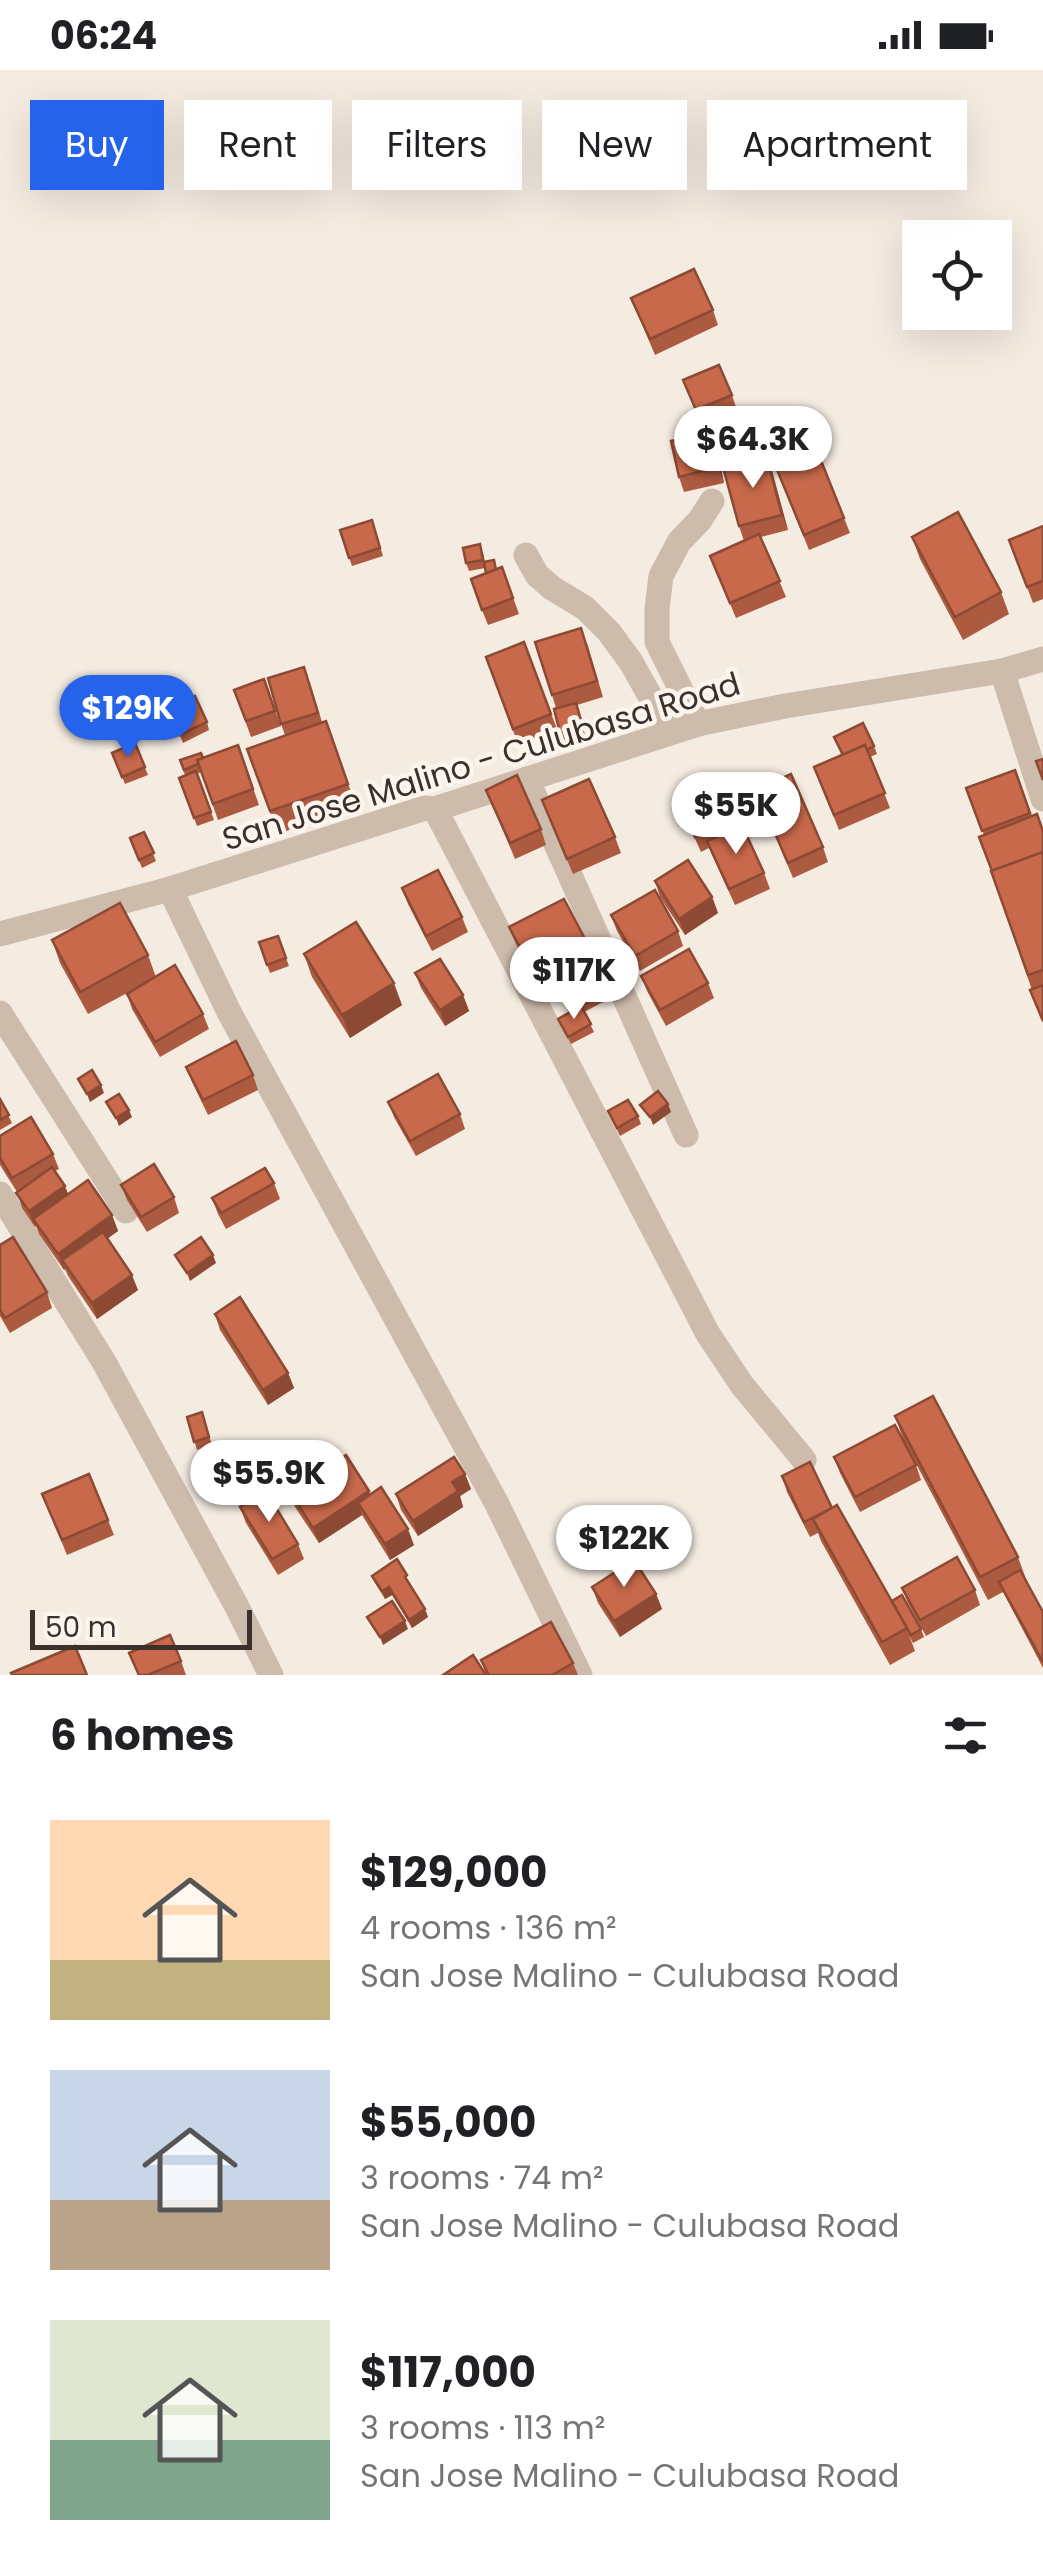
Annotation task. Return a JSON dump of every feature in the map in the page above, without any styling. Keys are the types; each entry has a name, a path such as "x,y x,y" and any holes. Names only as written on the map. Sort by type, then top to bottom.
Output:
{"street":[{"path":"698,724 657,642 657,609 661,576 680,542 712,500"},
{"path":"526,555 537,575 584,608 609,632 631,662 670,732"},
{"name":"San Jose Malino - Culubasa Road","path":"0,934 170,889 698,724 1002,671 1043,659"},
{"path":"1002,671 1043,799"},
{"path":"527,778 686,1135"},
{"path":"435,809 708,1334 742,1385 804,1460"},
{"path":"170,889 237,1028 490,1491 580,1675"},
{"path":"0,1013 126,1210"},
{"path":"0,1194 104,1362 271,1675"}],"building":[{"path":"694,269 713,310 650,339 631,298"},
{"path":"719,365 732,395 696,410 683,380"},
{"path":"710,432 718,467 679,477 671,441"},
{"path":"814,443 844,518 804,535 773,460"},
{"path":"766,455 782,515 739,526 723,467"},
{"path":"958,512 1001,592 955,617 912,537"},
{"path":"372,520 380,548 349,558 340,530"},
{"path":"1043,526 1043,581 1027,587 1009,540"},
{"path":"759,534 780,581 730,603 710,556"},
{"path":"480,544 483,560 466,563 463,548"},
{"path":"494,560 496,570 486,573 484,562"},
{"path":"502,567 513,598 482,610 471,579"},
{"path":"581,628 597,681 552,695 535,642"},
{"path":"524,642 551,714 513,729 486,657"},
{"path":"304,667 318,713 281,724 268,678"},
{"path":"264,679 275,711 246,721 234,690"},
{"path":"195,696 207,722 180,735 168,708"},
{"path":"576,703 583,727 560,733 554,709"},
{"path":"326,721 348,784 270,811 247,749"},
{"path":"863,723 874,746 866,750 865,745 843,755 834,737"},
{"path":"135,743 145,767 122,777 112,753"},
{"path":"238,745 253,789 213,804 197,760"},
{"path":"865,745 885,793 834,815 814,767"},
{"path":"201,753 203,758 197,760 198,764 184,770 180,760"},
{"path":"1043,759 1043,780 1036,761"},
{"path":"1015,770 1030,813 982,831 966,788"},
{"path":"196,771 211,812 194,818 179,778"},
{"path":"791,774 823,847 788,863 756,790"},
{"path":"517,775 541,829 510,843 486,790"},
{"path":"589,779 615,837 567,859 542,800"},
{"path":"702,786 721,825 695,837 677,798"},
{"path":"1037,814 1043,831 1043,852 992,871 979,837"},
{"path":"742,825 764,873 729,889 707,841"},
{"path":"144,832 154,853 139,860 130,838"},
{"path":"1043,852 1043,970 1028,975 991,871"},
{"path":"688,860 712,897 679,919 655,881"},
{"path":"438,870 462,917 426,936 402,888"},
{"path":"655,890 678,931 635,956 611,915"},
{"path":"564,899 585,939 531,968 509,927"},
{"path":"120,903 148,955 80,992 52,940"},
{"path":"356,922 394,983 342,1015 304,954"},
{"path":"278,936 286,958 267,965 259,942"},
{"path":"583,945 603,983 566,1003 546,965"},
{"path":"689,949 708,983 660,1010 641,976"},
{"path":"440,959 463,995 440,1010 415,973"},
{"path":"175,965 203,1014 155,1042 127,994"},
{"path":"1043,985 1043,1021 1030,990"},
{"path":"581,1006 591,1024 568,1037 558,1019"},
{"path":"236,1041 253,1075 203,1100 186,1067"},
{"path":"92,1070 101,1085 87,1094 78,1079"},
{"path":"438,1074 460,1114 410,1141 388,1102"},
{"path":"658,1091 668,1104 650,1117 640,1105"},
{"path":"119,1094 129,1110 116,1118 106,1102"},
{"path":"0,1099 9,1115 0,1120"},
{"path":"628,1100 638,1116 617,1128 608,1111"},
{"path":"31,1117 53,1154 12,1178 0,1158 0,1136"},
{"path":"154,1164 174,1197 141,1217 121,1185"},
{"path":"52,1167 65,1186 29,1211 16,1193"},
{"path":"265,1168 274,1183 221,1213 212,1198"},
{"path":"88,1180 112,1215 58,1254 33,1219"},
{"path":"103,1232 132,1275 92,1303 62,1260"},
{"path":"13,1237 47,1292 5,1318 0,1310 0,1245"},
{"path":"201,1237 213,1255 187,1273 175,1255"},
{"path":"240,1297 288,1373 263,1390 215,1314"},
{"path":"933,1396 1018,1557 980,1577 895,1416"},
{"path":"202,1412 209,1437 194,1442 187,1417"},
{"path":"895,1425 916,1465 855,1497 834,1457"},
{"path":"346,1455 369,1491 313,1528 290,1491"},
{"path":"454,1457 465,1474 452,1482 458,1491 413,1521 396,1494"},
{"path":"810,1462 832,1508 804,1522 782,1476"},
{"path":"89,1474 108,1520 62,1540 42,1494"},
{"path":"381,1487 408,1529 385,1544 358,1503"},
{"path":"266,1491 298,1544 272,1559 240,1507"},
{"path":"837,1505 907,1628 882,1642 813,1519"},
{"path":"957,1557 975,1590 920,1620 902,1588"},
{"path":"397,1559 425,1609 409,1620 389,1587 382,1591 372,1576"},
{"path":"634,1560 656,1594 614,1621 592,1587"},
{"path":"1020,1570 1043,1612 1043,1662 999,1582"},
{"path":"902,1595 921,1629 911,1635 892,1601"},
{"path":"392,1601 405,1621 380,1637 367,1617"},
{"path":"551,1622 573,1663 552,1675 489,1675 481,1660"},
{"path":"170,1635 181,1661 139,1675 129,1653"},
{"path":"75,1646 87,1675 11,1673"},
{"path":"473,1655 486,1675 443,1675"}]}
